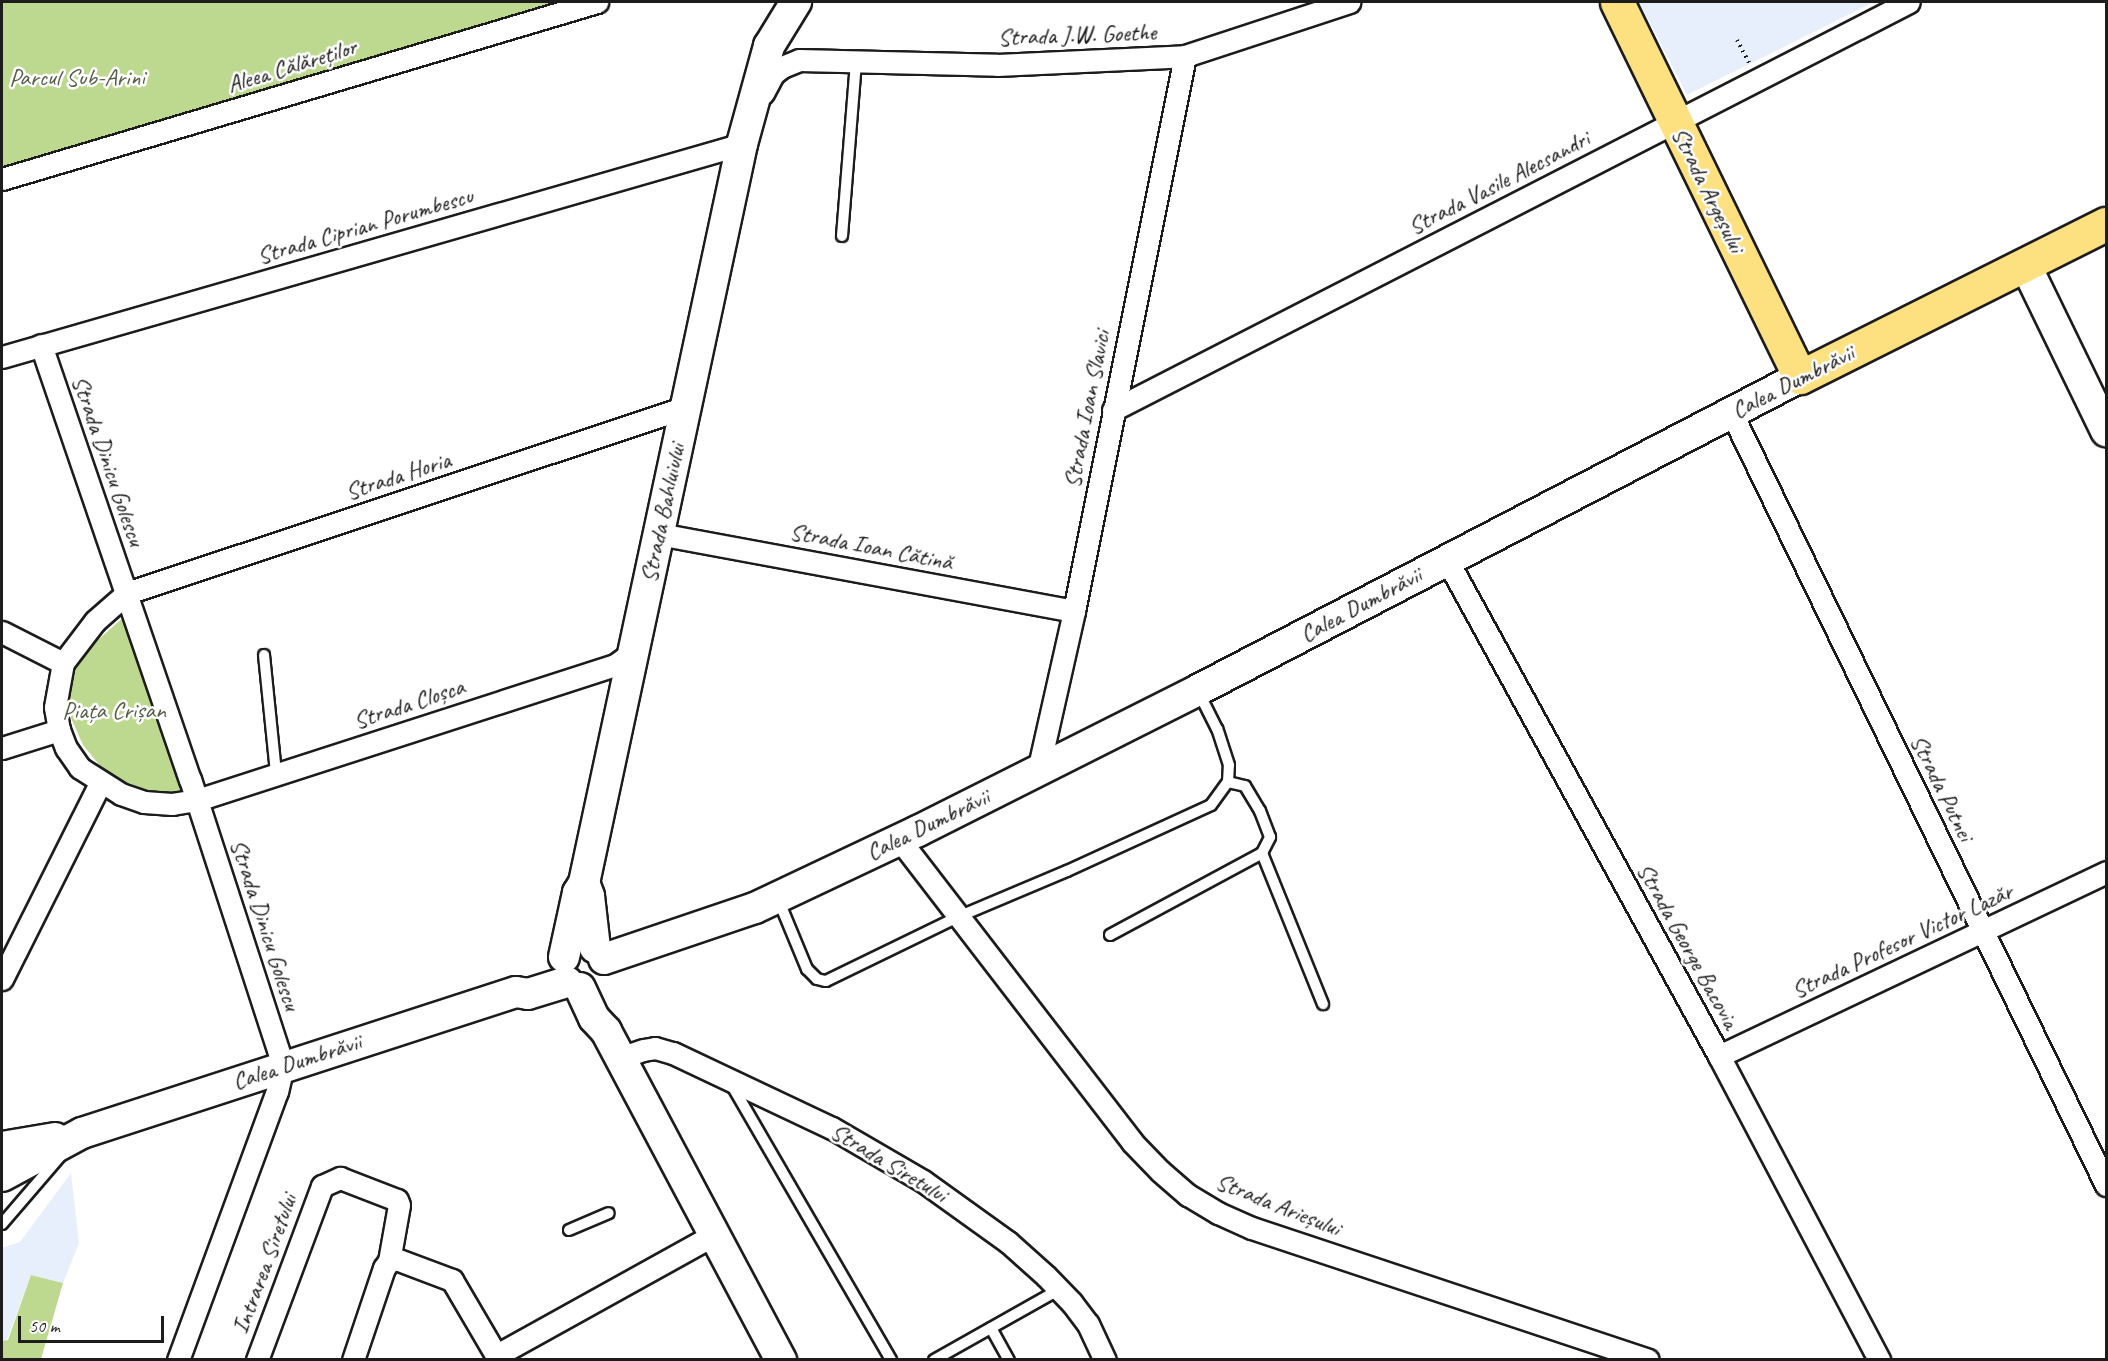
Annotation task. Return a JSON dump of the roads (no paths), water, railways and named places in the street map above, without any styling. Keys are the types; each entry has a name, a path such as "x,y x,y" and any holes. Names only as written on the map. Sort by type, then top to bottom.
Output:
{"main road":[{"name":"Strada Argeșului","path":"1617,2 1800,377"},
{"name":"Strada Bahluiului","path":"581,969 578,893 584,882 742,144 762,63 790,10"},
{"name":"Calea Dumbrăvii","path":"2,1147 79,1134 516,992 528,994 581,969 730,918 778,899 1198,690 1800,377 2106,224"},
{"path":"2025,264 2106,431"},
{"path":"581,969 594,1018 606,1030 781,1359"},
{"name":"Calea Dumbrăvii","path":"2,1176 79,1134"}],"street":[{"name":"Aleea Călăreților","path":"2,180 597,2"},
{"name":"Strada J.W. Goethe","path":"742,144 773,74 782,67 799,60 997,65 1185,56 1349,2"},
{"name":"Strada Vasile Alecsandri","path":"1113,410 1909,2"},
{"path":"790,10 786,42 799,60"},
{"name":"Strada Ioan Slavici","path":"1038,771 1074,611 1185,56"},
{"name":"Strada Ciprian Porumbescu","path":"2,357 742,144"},
{"name":"Strada Dinicu Golescu","path":"41,345 127,593"},
{"name":"Strada Horia","path":"127,593 686,407"},
{"name":"Strada Putnei","path":"1732,414 2106,1185"},
{"name":"Strada Ioan Cătină","path":"659,534 1074,611"},
{"name":"Strada George Bacovia","path":"1447,560 1719,1056 1879,1359"},
{"path":"127,593 197,800 172,804 144,802 100,783 80,768 66,748 59,730 55,707 63,663 95,621 127,593"},
{"path":"2,632 63,663"},
{"name":"Strada Cloșca","path":"197,800 615,664 633,652"},
{"path":"2,748 59,730"},
{"path":"2,979 100,783"},
{"name":"Strada Dinicu Golescu","path":"197,800 283,1066"},
{"name":"Strada Arieșului","path":"899,839 1132,1142 1160,1172 1188,1195 1218,1213 1252,1228 1648,1359"},
{"name":"Strada Profesor Victor Lazăr","path":"1719,1056 2106,872"},
{"name":"Strada Siretului","path":"620,1059 655,1048 673,1053 832,1128 923,1181 1008,1242 1060,1289 1088,1324 1105,1359"},
{"path":"178,1359 277,1091 283,1066"},
{"name":"Intrarea Siretului","path":"257,1359 322,1186 340,1178 397,1200 399,1205 389,1261 353,1359"},
{"path":"389,1261 402,1260 452,1280 498,1357 715,1234"}],"lane":[{"path":"842,236 856,61"},
{"path":"264,655 276,773"},
{"path":"778,899 807,969 817,979 826,981 958,917 1067,871 1211,805 1228,782 1229,765 1198,690"},
{"path":"1110,935 1262,853 1270,837 1260,811 1245,786 1228,782"},
{"path":"1262,853 1323,1004"},
{"path":"727,1077 891,1359"},
{"path":"2,1224 79,1134"},
{"path":"569,1230 609,1213"},
{"path":"934,1359 1060,1289"},
{"path":"991,1328 1009,1359"}],"park label":[{"name":"Parcul Sub-Arini","path":"77,78"},
{"name":"Piața Crișan","path":"114,711"}]}
